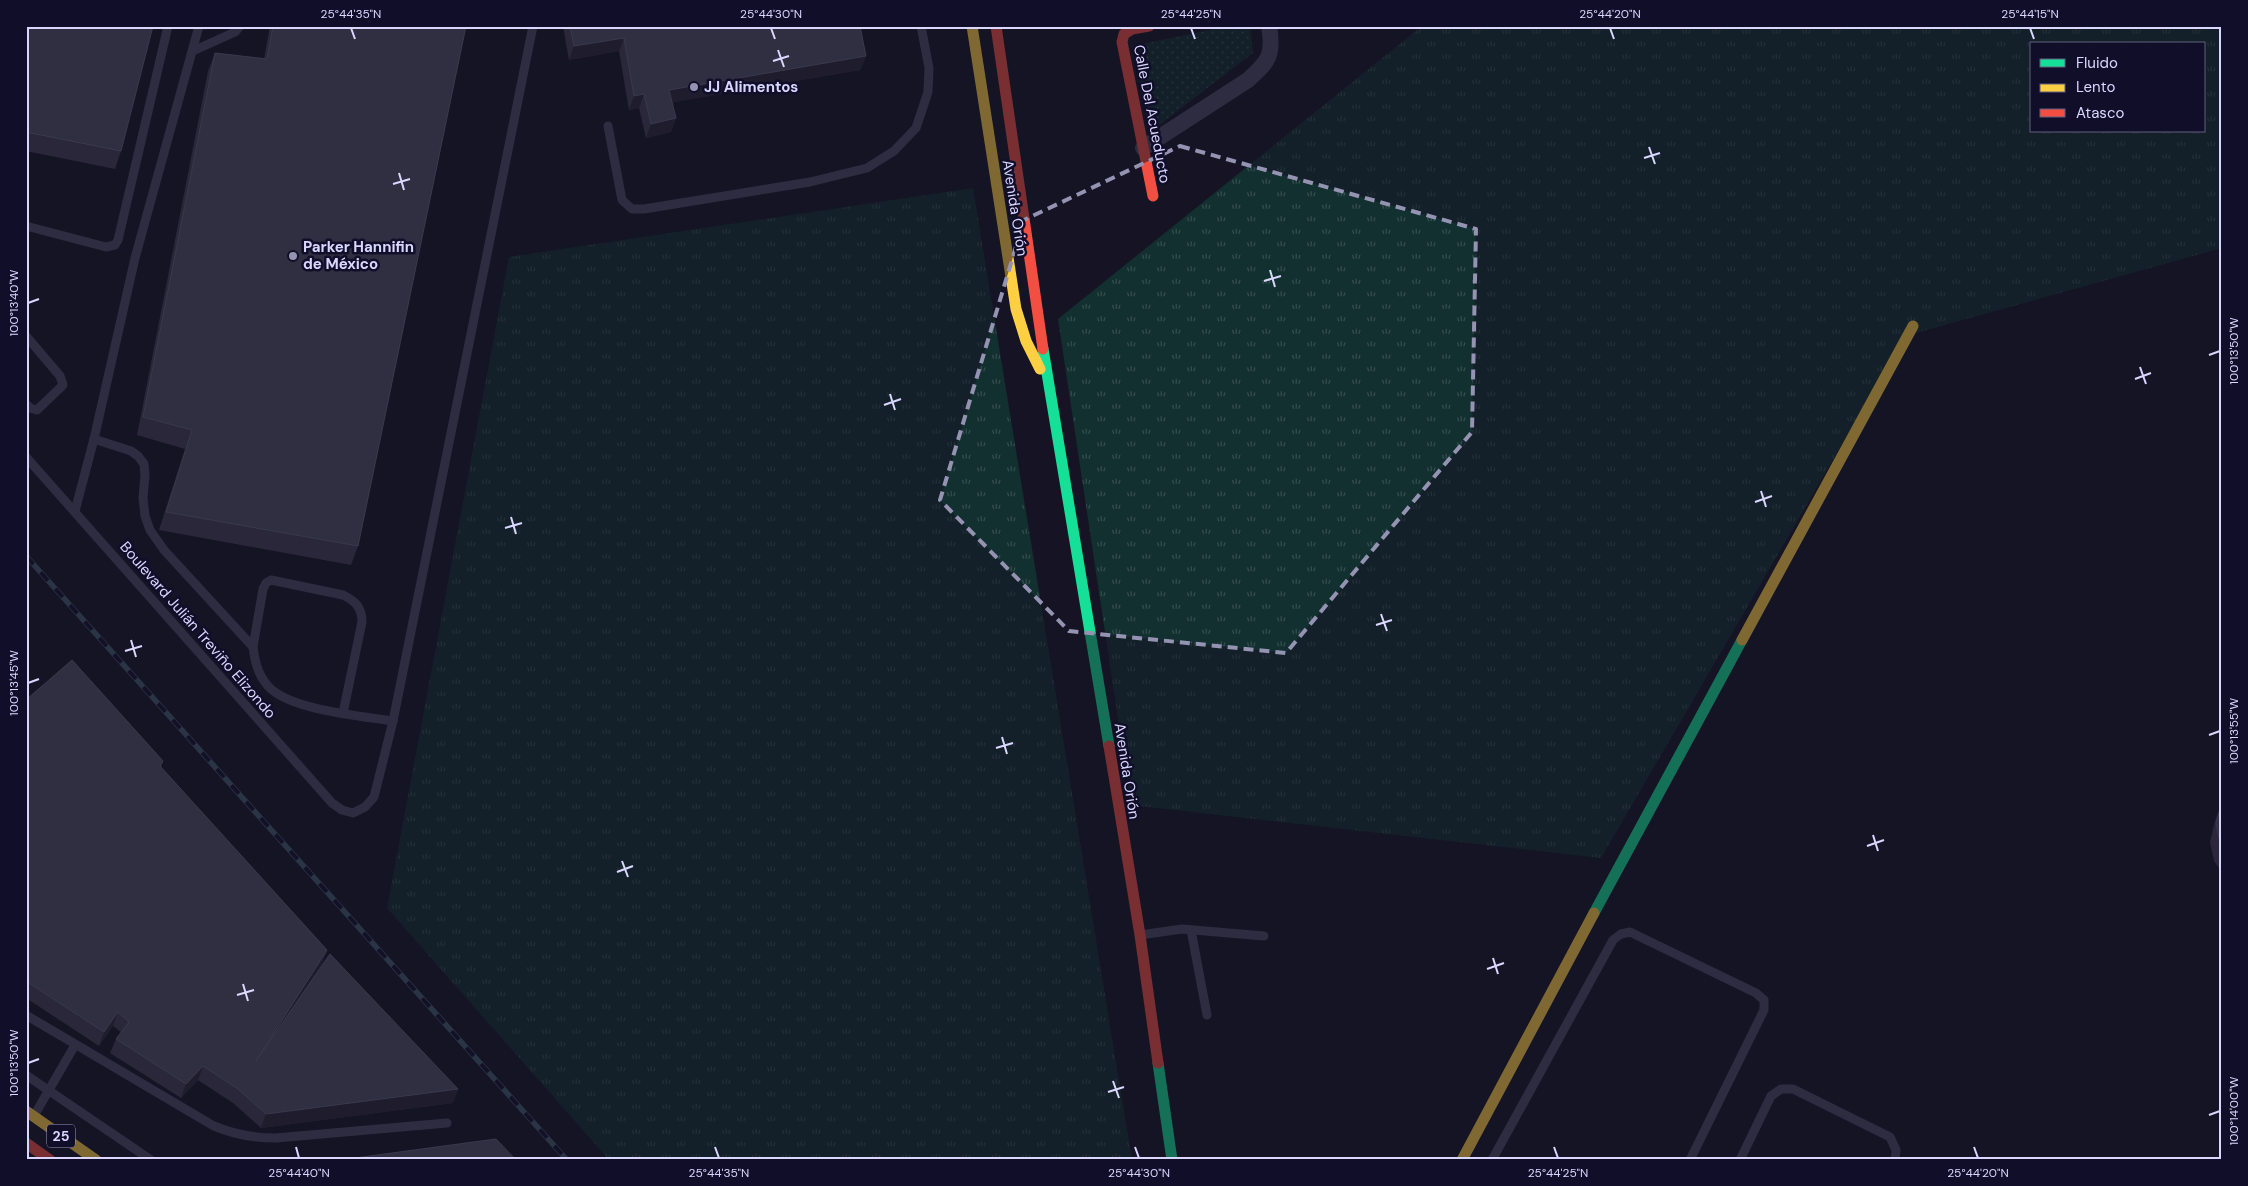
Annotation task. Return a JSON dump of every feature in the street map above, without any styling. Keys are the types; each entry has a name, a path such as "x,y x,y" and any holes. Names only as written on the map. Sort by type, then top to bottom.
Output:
{"street":[{"name":"Avenida Orión","path":"972,26 1016,309 1026,341 1050,388"},
{"name":"Avenida Orión","path":"996,26 1050,388 1140,935 1172,1160"},
{"name":"Calle Del Acueducto","path":"1149,26 1132,29 1124,34 1122,42 1153,196"},
{"path":"1143,148 1248,80 1267,61 1270,54 1269,26"},
{"path":"1462,1160 1593,911 1763,604 1913,326"},
{"name":"25","path":"30,1114 96,1160"},
{"name":"25","path":"26,1143 50,1160"}],"lane":[{"path":"26,226 106,247 115,245 118,240 168,26"},
{"path":"75,511 94,439 135,258 199,26"},
{"path":"193,51 235,32 240,26"},
{"path":"343,713 362,622 362,613 354,600 343,595 271,580 266,583 264,589 253,647 256,667 268,686 290,702 343,713 393,721 533,26"},
{"path":"608,126 622,200 632,209 644,210 810,182 867,168 894,151 916,128 928,92 929,68 921,26"},
{"path":"26,336 60,376 63,385 37,410 26,404"},
{"path":"94,439 131,451 138,456 144,464 144,516 150,530 164,550 253,647"},
{"name":"Boulevard Julián Treviño Elizondo","path":"26,457 332,803 342,810 353,813 365,808 374,796 393,721"},
{"path":"1140,935 1182,929 1264,936"},
{"path":"1191,930 1207,1015"},
{"path":"1492,1160 1613,940 1621,934 1630,932 1756,993 1764,1000 1764,1010 1690,1160"},
{"path":"26,1015 214,1126 251,1138 276,1138 447,1123"},
{"path":"30,1114 49,1091 75,1045"},
{"path":"26,1076 151,1160"},
{"path":"1740,1160 1771,1096 1782,1089 1793,1089 1890,1137 1896,1150 1895,1160"}],"highlighted area":[{"path":"1180,146 1476,229 1472,432 1286,653 1069,631 940,500 1024,220"}],"green space":[{"path":"1229,26 1250,26 1253,53 1150,132 1132,46"},
{"path":"1422,26 2222,26 2222,248 1905,336 1601,858 1131,805 1058,319"},
{"path":"973,188 1132,1160 609,1160 387,908 509,257"}],"building":[{"path":"26,26 153,26 121,151 26,132"},
{"name":"Parker Hannifin de México","path":"273,26 466,26 358,546 166,512 192,430 143,417 215,53 267,59"},
{"name":"JJ Alimentos","path":"570,26 860,26 866,56 669,90 676,118 651,124 644,94 634,96 624,38 574,46"},
{"path":"72,660 163,761 160,766 327,950 256,1061 330,954 458,1089 266,1114 238,1089 203,1066 186,1084 116,1039 129,1022 118,1012 104,1032 26,981 26,700"},
{"path":"2222,803 2222,845 2216,823"},
{"path":"496,1139 516,1160 340,1160"}],"railway":[{"path":"26,556 567,1160"}],"traffic: fast":[{"path":"1043,349 1109,746"},
{"path":"1594,913 1742,640"},
{"path":"1158,1063 1172,1160"}],"traffic: slow":[{"path":"972,26 1016,309 1026,341 1040,369"},
{"path":"1742,640 1913,326"},
{"path":"1462,1160 1594,913"},
{"path":"26,1111 96,1160"}],"traffic: jam":[{"path":"996,26 1043,349"},
{"path":"1149,26 1132,29 1124,34 1122,42 1153,196"},
{"path":"1109,746 1140,935 1158,1063"},
{"path":"26,1143 50,1160"}],"place":[{"name":"JJ Alimentos","path":"694,87"},
{"name":"Parker Hannifin de México","path":"293,256"}]}
